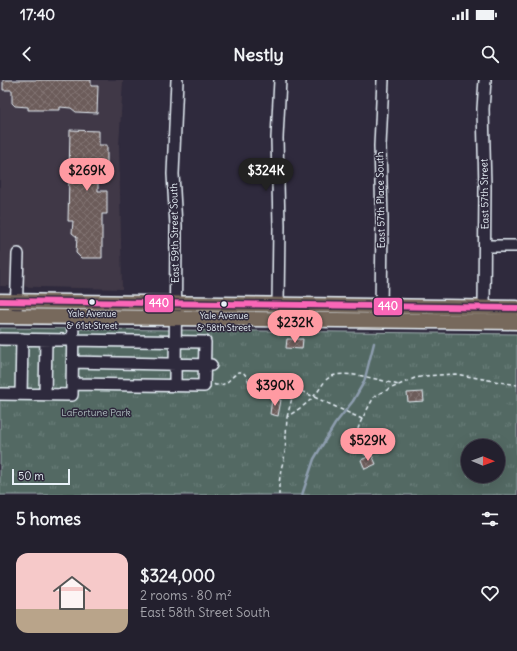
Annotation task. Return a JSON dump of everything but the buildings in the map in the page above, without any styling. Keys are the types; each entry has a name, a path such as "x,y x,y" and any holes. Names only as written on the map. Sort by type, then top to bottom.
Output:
{"main road":[{"path":"0,301 517,308"},
{"path":"0,316 517,322"}],"street":[{"name":"East 59th Street South","path":"174,385 176,226 173,174 177,80"},
{"path":"278,304 279,226 277,138 280,80"},
{"name":"East 57th Place South","path":"381,320 382,219 380,146 383,80"},
{"name":"East 57th Street","path":"484,307 485,187 483,109 485,80"},
{"path":"485,246 517,246"},
{"path":"16,316 18,254"},
{"path":"0,394 72,395 73,317"},
{"path":"0,339 205,342 208,365 204,377 204,386 72,384"},
{"path":"21,394 22,339"},
{"path":"45,394 46,340"},
{"path":"72,362 208,365"}],"path":[{"path":"204,377 213,378 214,385 221,386 227,383 238,372 243,372 247,377 250,390 257,392 262,390 275,379 362,419"},
{"path":"287,417 314,397 328,378 337,374 357,375 400,385"},
{"path":"366,457 356,440 357,430 374,397 380,393 415,378 455,374 517,385"},
{"path":"279,495 281,469 285,455 287,417 292,398 292,387"}],"shaded area":[{"path":"0,80 123,80 119,145 122,289 0,286"}],"green space":[{"name":"LaFortune Park","path":"0,328 517,334 517,495 0,495"}],"waterway":[{"path":"302,495 314,459 335,424 353,401 364,382 374,343"}],"transit line":[{"name":"440","path":"0,301 517,308"}],"place":[{"name":"Yale Avenue & 61st Street","path":"92,302"},
{"name":"Yale Avenue & 58th Street","path":"224,304"}]}
